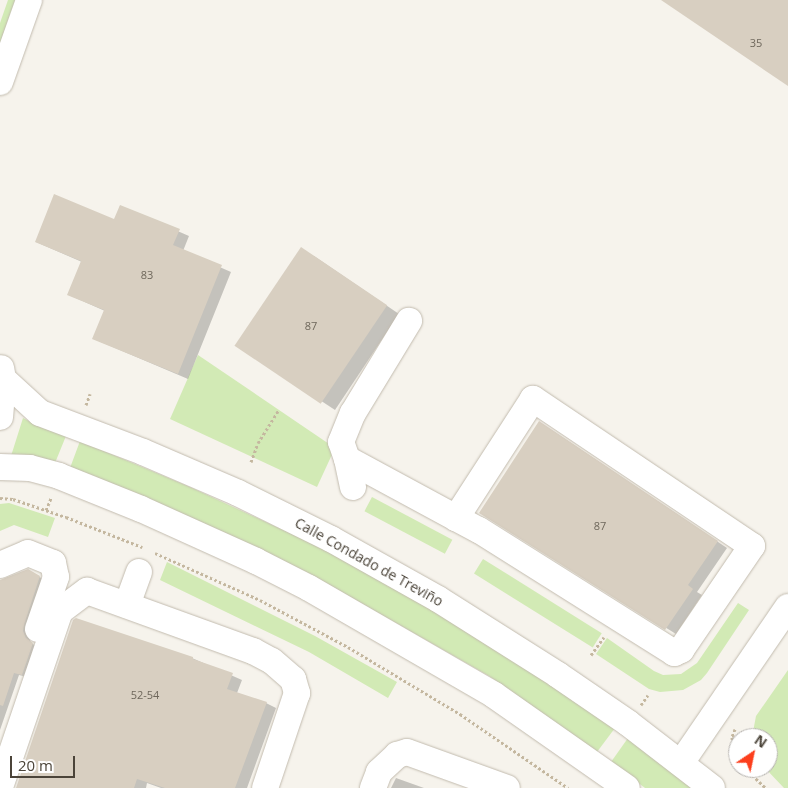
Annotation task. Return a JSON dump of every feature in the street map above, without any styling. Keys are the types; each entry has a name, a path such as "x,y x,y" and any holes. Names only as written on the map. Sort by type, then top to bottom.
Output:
{"street":[{"path":"0,82 29,0"},
{"path":"353,488 342,442 353,413 409,321"},
{"path":"0,416 2,372"},
{"name":"Calle Condado de Treviño","path":"2,372 40,413 143,452 238,493 332,539 438,599 551,670 681,763 712,788"},
{"path":"347,458 456,518 474,540 674,653 681,650 740,582 752,546 533,399 456,518"},
{"path":"0,467 30,468 59,476 142,509 256,561 309,588 494,695 627,788"},
{"path":"0,565 28,554 53,551 53,563 56,569 56,577 0,738"},
{"path":"127,605 140,572"},
{"path":"0,787 60,611 87,591 253,650 272,661 293,679 297,692 265,788"},
{"path":"681,763 788,607"},
{"path":"373,788 379,772 397,755 407,752 507,788"}],"path":[{"path":"251,462 258,443 279,410"},
{"path":"0,498 13,499 100,530 260,600 348,647 452,709 568,788"},
{"path":"590,655 604,636"},
{"path":"756,778 766,788"}],"green space":[{"path":"8,0 16,0 0,45 0,23"},
{"path":"198,355 335,448 317,487 170,419"},
{"path":"23,418 43,428 66,436 55,463 11,456"},
{"path":"80,441 190,487 320,547 459,624 615,728 597,752 489,676 310,574 70,468"},
{"path":"372,497 452,540 445,554 364,511"},
{"path":"9,503 55,518 48,537 14,525 0,531 0,504"},
{"path":"483,559 602,633 593,648 474,573"},
{"path":"167,562 315,636 397,682 388,698 309,652 160,580"},
{"path":"738,603 749,610 707,673 701,680 683,690 660,692 649,689 596,654 607,638 654,671 663,675 681,674 697,663"},
{"path":"788,670 788,788 784,788 774,778 778,778 778,728 754,728 756,716"},
{"path":"628,738 694,788 645,788 611,762"}],"building":[{"path":"661,0 788,0 788,86"},
{"path":"54,194 114,219 120,205 180,229 173,245 222,265 178,374 92,339 104,310 67,295 81,261 35,242"},
{"path":"301,247 387,305 321,404 234,346"},
{"path":"539,421 718,541 688,585 693,589 665,630 479,513"},
{"path":"28,569 40,576 23,631 26,638 33,643 22,675 14,673 3,706 0,705 0,580"},
{"path":"76,618 193,657 193,659 233,673 227,689 267,702 235,788 165,788 137,779 134,788 16,788 73,620"}]}
